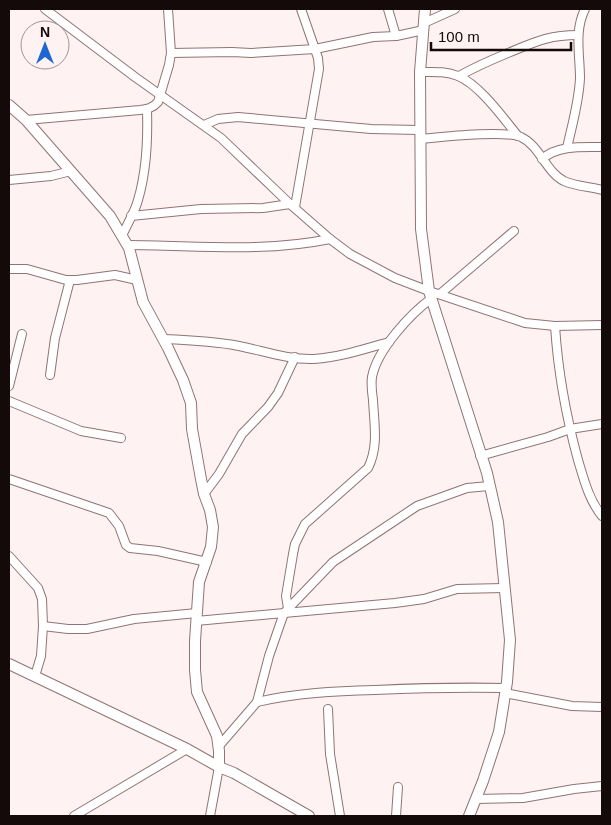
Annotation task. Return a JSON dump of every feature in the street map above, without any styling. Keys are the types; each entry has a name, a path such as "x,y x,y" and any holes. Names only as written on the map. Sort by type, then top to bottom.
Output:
{"street":[{"path":"45,9 135,77 221,138 292,206 330,240 350,254 395,278 434,295 525,323 555,326 602,325"},
{"path":"26,120 148,109 158,102 167,77 170,53 168,9"},
{"path":"292,206 310,123 319,69 318,58 302,9"},
{"path":"388,9 396,36"},
{"path":"425,9 420,72 421,229 434,295 490,486 498,522 510,640 506,691 499,732 476,799 468,816"},
{"path":"170,53 251,53 315,49 374,37 396,36 424,27 456,9"},
{"path":"567,148 580,79 578,35 580,19 585,9"},
{"path":"459,76 479,64 541,39 561,35 578,35"},
{"path":"420,72 435,71 459,76 483,94 518,136 531,145 556,175 565,181 602,190"},
{"path":"9,105 26,120 110,216 124,240 136,270 143,302 183,380 192,403 192,429 212,527 211,547 200,582 195,670 197,692 217,736 219,767 210,816"},
{"path":"124,240 131,216 138,202 146,157 148,109"},
{"path":"204,125 218,120 238,117 420,134 518,136"},
{"path":"542,159 549,152 567,148 602,147"},
{"path":"9,180 51,176 71,171"},
{"path":"131,216 201,209 292,206"},
{"path":"218,746 257,702 268,656 286,611 286,596 295,544 305,524 368,468 373,456 375,422 372,376 378,360 389,342 424,304 514,231"},
{"path":"124,240 254,248 304,245 330,240"},
{"path":"9,269 27,268 70,280 115,276 137,280"},
{"path":"50,375 55,338 70,280"},
{"path":"555,326 557,360 570,429 586,489 602,516"},
{"path":"9,386 22,334"},
{"path":"163,339 236,346 294,358 314,359 353,353 389,342"},
{"path":"204,494 219,474 242,434 278,393 294,358"},
{"path":"9,401 81,431 121,438"},
{"path":"480,456 570,429 602,424"},
{"path":"9,479 109,513 119,526 126,545 130,548 158,551 207,562"},
{"path":"286,611 333,562 408,511 467,488 490,486"},
{"path":"9,556 38,588 42,599 42,656 35,676"},
{"path":"43,626 87,629 134,619 197,617 395,603 424,599 457,589 504,588"},
{"path":"9,664 187,749 234,773 309,816"},
{"path":"257,702 286,695 452,687 506,691 572,706 602,707"},
{"path":"328,709 330,754 340,816"},
{"path":"74,816 187,749"},
{"path":"476,799 523,798 602,786"},
{"path":"396,816 398,787"}]}
